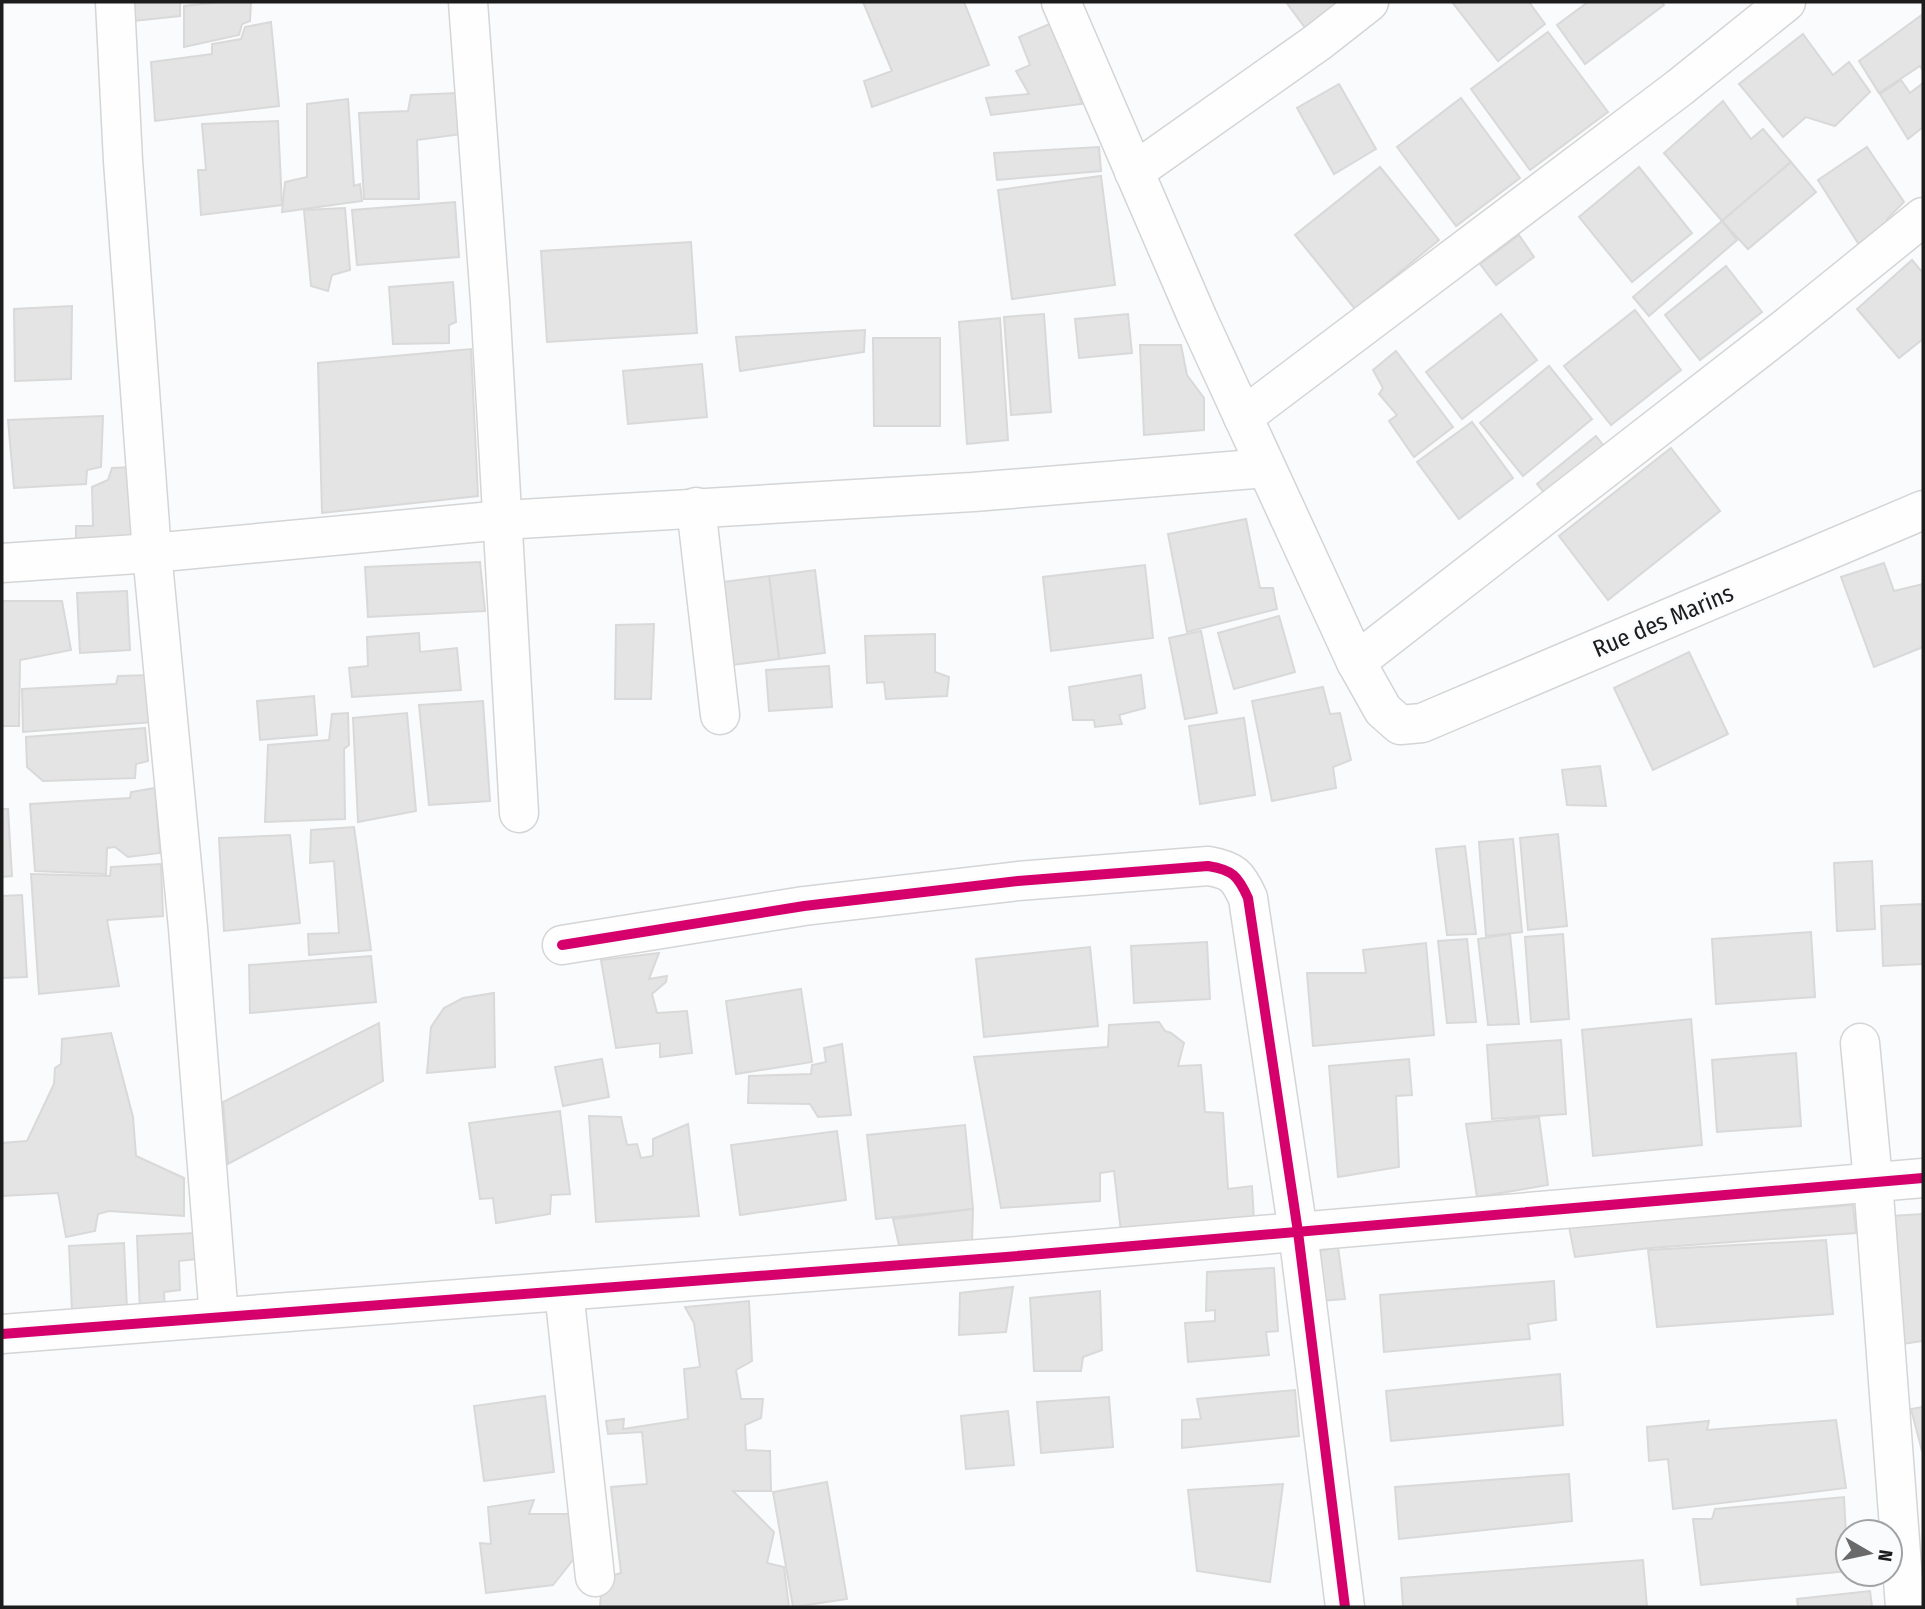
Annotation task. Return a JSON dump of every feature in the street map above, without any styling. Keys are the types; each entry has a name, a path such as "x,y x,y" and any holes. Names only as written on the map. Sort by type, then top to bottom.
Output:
{"street":[{"path":"115,2 123,161 152,554 188,928 219,1317"},
{"path":"468,2 503,520 519,813"},
{"path":"1061,2 1242,417 1356,662 1787,327 1923,217"},
{"path":"1134,172 1318,42 1369,2"},
{"path":"1242,417 1679,88 1786,2"},
{"path":"2,563 152,554 503,520 973,492 1266,468"},
{"path":"696,507 720,715"},
{"name":"Rue des Marins","path":"1356,662 1383,710 1400,725 1422,723 1923,510"},
{"path":"562,945 804,906 1018,881 1208,866 1226,869 1239,879 1248,898 1298,1232 1345,1607"},
{"path":"1860,1043 1905,1607"},
{"path":"2,1334 1298,1232 1923,1178"},
{"path":"564,1291 595,1577"}],"building":[{"path":"133,2 180,2 180,16 134,21"},
{"path":"251,2 250,21 242,24 239,35 184,47 184,6"},
{"path":"863,2 964,2 989,65 872,107 864,81 892,71"},
{"path":"1286,2 1341,2 1306,29"},
{"path":"1452,2 1529,2 1545,24 1498,61"},
{"path":"1588,2 1662,2 1664,5 1585,64 1557,25"},
{"path":"1923,14 1923,71 1920,66 1879,93 1859,61"},
{"path":"271,22 279,106 155,121 151,62 212,54 212,44 241,39 245,27"},
{"path":"1054,22 1082,104 991,115 986,98 1029,94 1016,71 1030,65 1019,37"},
{"path":"1548,32 1608,112 1530,170 1471,89"},
{"path":"1803,34 1833,75 1849,62 1870,92 1835,126 1806,117 1783,137 1739,84"},
{"path":"1901,80 1910,93 1923,83 1923,127 1908,139 1880,94"},
{"path":"1339,84 1376,149 1334,174 1297,108"},
{"path":"457,93 462,134 417,140 419,199 364,199 359,113 408,111 411,95"},
{"path":"1461,98 1520,178 1456,226 1397,147"},
{"path":"348,99 354,186 360,184 362,201 282,212 285,182 307,177 307,104"},
{"path":"1723,101 1751,139 1763,129 1791,162 1722,221 1664,153"},
{"path":"278,121 282,205 201,215 198,170 206,170 202,124"},
{"path":"1099,147 1101,171 997,180 994,153"},
{"path":"1867,147 1904,202 1887,219 1897,226 1863,251 1818,180"},
{"path":"1791,162 1816,192 1748,249 1722,221"},
{"path":"1380,167 1439,240 1355,309 1295,235"},
{"path":"1639,167 1692,233 1632,282 1579,217"},
{"path":"1101,176 1115,285 1012,299 998,190"},
{"path":"455,202 459,257 357,265 352,210"},
{"path":"345,208 350,270 332,275 328,291 311,286 304,210"},
{"path":"1722,221 1737,240 1649,316 1633,297"},
{"path":"1519,235 1534,257 1496,285 1480,264"},
{"path":"691,242 697,333 547,342 541,251"},
{"path":"1912,260 1923,273 1923,339 1899,358 1857,309"},
{"path":"1726,266 1762,312 1700,360 1665,315"},
{"path":"453,282 456,322 449,325 449,343 393,344 389,287"},
{"path":"72,306 71,379 15,381 14,309"},
{"path":"1635,310 1681,370 1611,425 1564,366"},
{"path":"1044,314 1051,412 1011,415 1004,317"},
{"path":"1128,314 1132,353 1079,358 1075,319"},
{"path":"1501,314 1537,360 1462,419 1426,372"},
{"path":"1000,318 1008,440 967,444 959,322"},
{"path":"865,330 864,352 740,371 736,337"},
{"path":"873,338 940,338 940,426 874,426"},
{"path":"1140,345 1181,345 1187,375 1204,398 1204,430 1144,435"},
{"path":"471,349 478,496 322,513 318,363"},
{"path":"1396,351 1453,427 1414,457 1389,421 1397,415 1379,394 1383,388 1373,370"},
{"path":"702,364 707,417 628,424 623,371"},
{"path":"1549,366 1592,419 1523,476 1480,423"},
{"path":"103,416 101,467 87,470 86,484 14,488 8,420"},
{"path":"1472,422 1513,478 1459,519 1417,462"},
{"path":"1596,436 1612,456 1554,505 1537,484"},
{"path":"1671,448 1720,511 1608,600 1559,536"},
{"path":"133,467 137,549 76,555 76,526 93,526 92,487 108,480 112,468"},
{"path":"1246,519 1260,588 1273,588 1277,609 1187,632 1168,534"},
{"path":"480,562 485,611 368,617 365,567"},
{"path":"1884,563 1894,591 1923,584 1923,647 1874,667 1841,577"},
{"path":"1145,565 1153,638 1051,651 1043,577"},
{"path":"815,570 825,653 779,659 769,576"},
{"path":"769,576 779,659 732,665 722,582"},
{"path":"127,591 130,650 80,653 77,593"},
{"path":"2,601 62,601 71,650 20,660 19,726 2,726"},
{"path":"1279,616 1295,672 1234,689 1218,633"},
{"path":"654,624 651,699 615,699 616,625"},
{"path":"1201,631 1217,713 1185,719 1169,638"},
{"path":"419,633 420,652 457,648 461,690 352,697 349,668 368,666 367,637"},
{"path":"935,634 935,672 949,677 947,696 886,699 884,682 867,683 865,636"},
{"path":"1689,652 1728,734 1653,770 1614,688"},
{"path":"829,666 832,707 769,711 766,670"},
{"path":"150,675 153,722 23,732 22,689 116,684 118,676"},
{"path":"1141,675 1145,708 1119,715 1122,724 1095,727 1094,720 1073,720 1069,687"},
{"path":"1323,687 1330,714 1340,713 1351,760 1333,767 1336,788 1272,801 1252,701"},
{"path":"314,696 317,735 260,740 257,701"},
{"path":"483,701 490,801 429,805 419,705"},
{"path":"348,713 349,745 344,749 345,819 265,822 268,745 329,740 332,714"},
{"path":"407,713 416,811 358,822 353,718"},
{"path":"1244,718 1255,795 1200,804 1189,726"},
{"path":"145,728 148,761 136,764 135,778 43,781 27,767 26,737"},
{"path":"1600,766 1606,806 1567,805 1562,770"},
{"path":"155,788 160,853 128,857 115,847 107,848 106,874 35,871 30,804 130,798 131,792"},
{"path":"2,809 8,809 12,876 2,877"},
{"path":"354,827 371,950 309,955 308,934 339,933 334,861 310,863 311,830"},
{"path":"1558,834 1567,926 1528,930 1520,838"},
{"path":"290,835 300,923 224,931 219,838"},
{"path":"1513,839 1522,932 1486,936 1479,842"},
{"path":"1465,846 1476,934 1447,935 1436,849"},
{"path":"1872,861 1875,929 1837,931 1834,863"},
{"path":"161,864 163,916 107,920 119,986 39,994 31,874 110,876 111,867"},
{"path":"22,895 27,977 2,978 2,896"},
{"path":"1923,904 1923,964 1883,966 1881,906"},
{"path":"1811,932 1815,997 1716,1004 1712,939"},
{"path":"1510,934 1519,1024 1488,1025 1478,939"},
{"path":"1563,934 1569,1019 1531,1022 1525,937"},
{"path":"1467,939 1476,1022 1447,1023 1438,941"},
{"path":"1207,942 1210,999 1134,1003 1131,946"},
{"path":"1426,943 1434,1035 1313,1046 1307,973 1366,973 1363,950"},
{"path":"1090,947 1098,1026 984,1037 976,959"},
{"path":"659,953 649,979 667,976 666,982 652,994 657,1013 687,1011 692,1053 660,1057 660,1043 616,1048 601,960"},
{"path":"371,956 376,1002 250,1013 249,965"},
{"path":"801,989 812,1062 736,1074 726,1001"},
{"path":"494,993 495,1067 427,1073 431,1027 444,1008 463,998"},
{"path":"1691,1019 1702,1145 1593,1156 1582,1030"},
{"path":"1159,1022 1165,1031 1184,1043 1178,1066 1201,1065 1205,1112 1223,1113 1228,1189 1252,1186 1254,1220 1121,1232 1114,1171 1100,1173 1100,1201 1001,1208 974,1057 1108,1047 1109,1025"},
{"path":"379,1023 383,1081 228,1164 223,1102"},
{"path":"111,1033 133,1117 136,1156 184,1178 184,1216 109,1211 98,1214 95,1231 66,1237 58,1193 2,1196 2,1143 27,1141 54,1084 55,1068 61,1064 62,1039"},
{"path":"1561,1040 1566,1114 1492,1119 1487,1045"},
{"path":"842,1044 851,1115 818,1117 810,1104 748,1103 749,1076 811,1074 812,1065 826,1062 824,1048"},
{"path":"1796,1053 1801,1126 1717,1132 1712,1060"},
{"path":"602,1059 609,1097 563,1106 555,1067"},
{"path":"1409,1059 1412,1095 1396,1096 1399,1167 1338,1177 1329,1066"},
{"path":"560,1111 570,1194 551,1195 550,1214 496,1223 493,1198 480,1199 469,1123"},
{"path":"589,1116 621,1117 627,1145 637,1144 641,1158 653,1156 653,1139 688,1124 699,1216 596,1222"},
{"path":"1539,1117 1548,1185 1477,1197 1466,1124"},
{"path":"965,1125 973,1209 876,1219 867,1135"},
{"path":"837,1131 846,1200 740,1215 731,1145"},
{"path":"1853,1205 1856,1233 1650,1248 1575,1257 1569,1227"},
{"path":"973,1209 972,1242 899,1245 893,1219"},
{"path":"1923,1214 1923,1341 1902,1344 1890,1216"},
{"path":"195,1233 196,1259 179,1261 180,1290 164,1292 165,1310 140,1312 137,1236"},
{"path":"1826,1240 1833,1314 1657,1327 1648,1250"},
{"path":"124,1243 127,1309 72,1311 69,1246"},
{"path":"1338,1247 1345,1299 1320,1301 1314,1252"},
{"path":"1274,1268 1278,1331 1266,1332 1269,1355 1188,1362 1185,1323 1215,1321 1215,1310 1206,1311 1207,1272"},
{"path":"1554,1281 1556,1320 1528,1324 1530,1339 1384,1352 1380,1295"},
{"path":"1013,1287 1006,1332 959,1335 960,1293"},
{"path":"1100,1291 1102,1350 1083,1357 1081,1371 1034,1371 1030,1298"},
{"path":"749,1301 752,1361 736,1370 741,1399 763,1399 761,1418 745,1425 746,1450 770,1451 771,1491 733,1491 774,1532 767,1563 784,1567 789,1607 600,1607 602,1578 621,1573 611,1487 647,1484 642,1432 608,1434 606,1421 624,1419 623,1429 688,1419 684,1369 700,1367 694,1323 685,1307"},
{"path":"1560,1374 1563,1425 1391,1441 1386,1391"},
{"path":"1295,1390 1299,1436 1182,1448 1182,1420 1201,1419 1197,1399"},
{"path":"545,1396 554,1472 484,1481 474,1406"},
{"path":"1109,1397 1113,1447 1041,1453 1037,1402"},
{"path":"1923,1407 1923,1451 1922,1451 1911,1409"},
{"path":"1008,1411 1014,1465 966,1469 961,1416"},
{"path":"1836,1420 1846,1488 1673,1509 1668,1459 1649,1461 1647,1427 1709,1421 1707,1430"},
{"path":"1569,1474 1572,1521 1399,1539 1395,1487"},
{"path":"827,1482 847,1599 793,1607 773,1492"},
{"path":"1283,1484 1270,1582 1197,1571 1188,1490"},
{"path":"1844,1497 1845,1518 1834,1518 1834,1572 1701,1585 1693,1519 1712,1519 1715,1509"},
{"path":"534,1500 529,1514 570,1514 576,1556 553,1585 486,1593 480,1543 491,1544 488,1507"},
{"path":"1643,1560 1647,1607 1403,1607 1401,1578"},
{"path":"1870,1591 1872,1607 1798,1607 1797,1599"}],"cycle path":[{"path":"562,945 804,906 1018,881 1208,866 1234,875 1248,898 1298,1232 1345,1607"},
{"path":"2,1334 1006,1257 1923,1178"}]}
